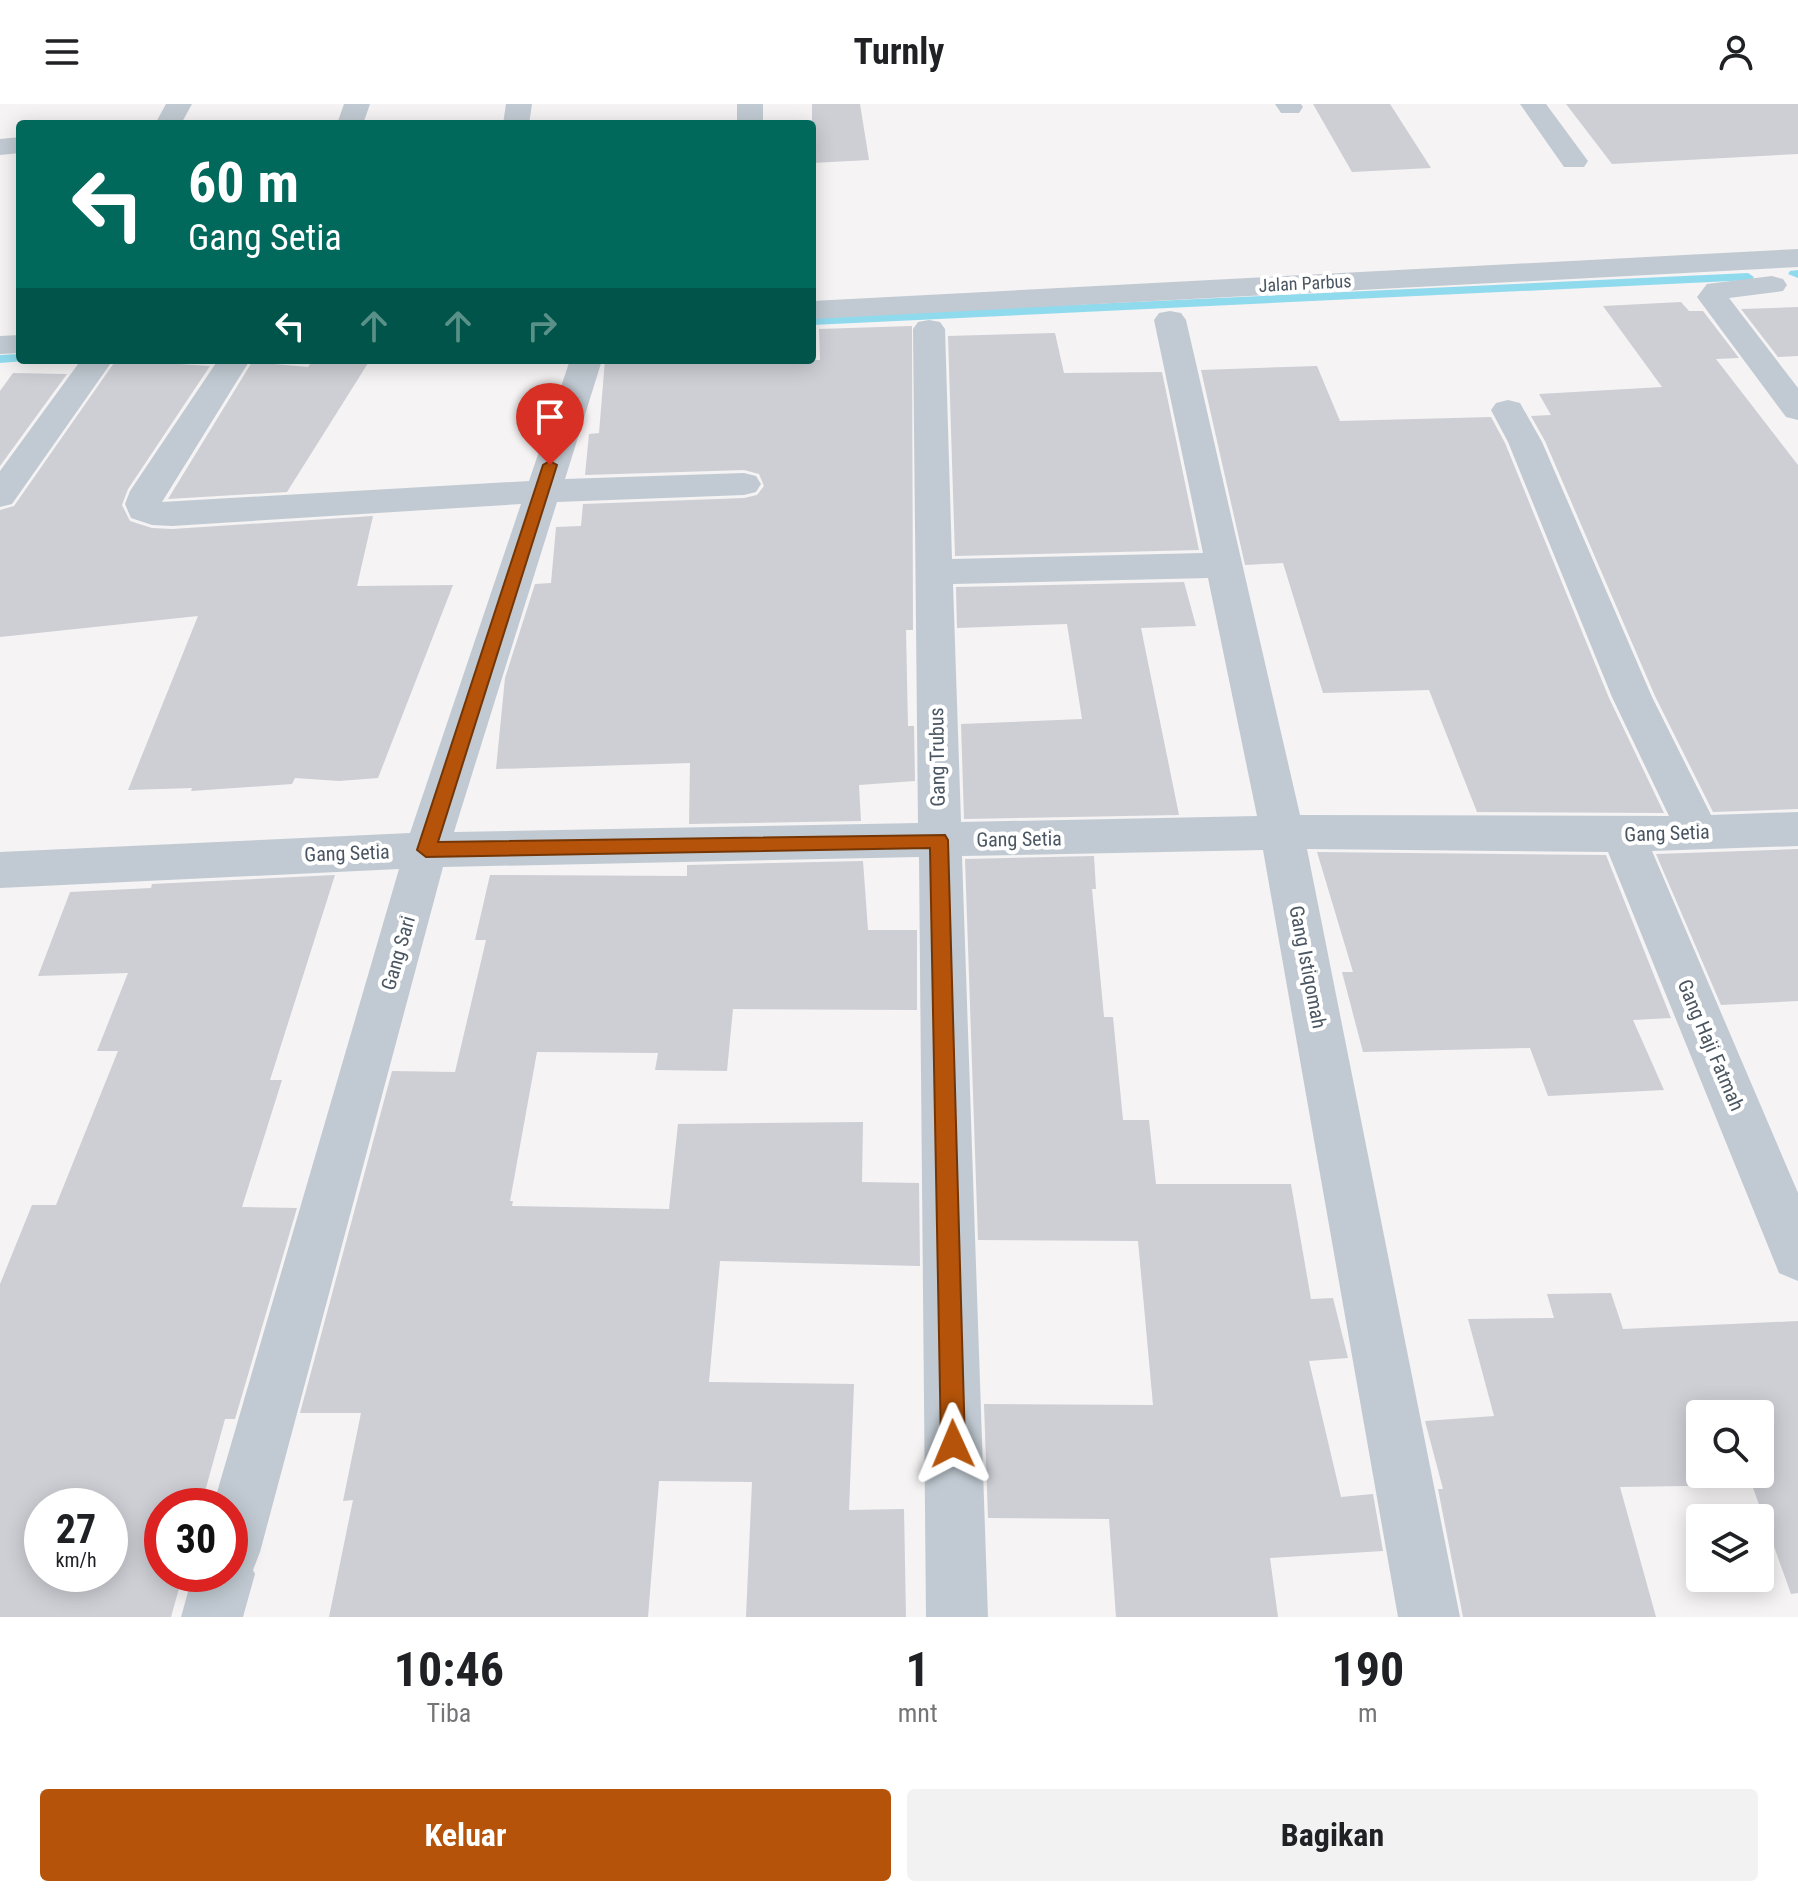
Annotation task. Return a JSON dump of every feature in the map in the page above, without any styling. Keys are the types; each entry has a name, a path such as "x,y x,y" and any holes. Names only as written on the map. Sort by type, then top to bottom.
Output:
{"street":[{"path":"1533,104 1574,161"},
{"name":"Jalan Parbus","path":"816,310 1798,258"},
{"path":"1761,260 1775,284 1718,290 1712,297 1798,410"},
{"name":"Gang Istiqomah","path":"1170,320 1282,833 1429,1617"},
{"name":"Gang Trubus","path":"929,329 957,1617"},
{"path":"0,496 94,364"},
{"path":"231,364 148,491 144,510 172,514 541,492 744,484"},
{"name":"Gang Sari","path":"248,1488 426,850 585,364"},
{"path":"1508,410 1525,442 1632,697 1698,832"},
{"path":"932,572 1224,565"},
{"name":"Gang Setia","path":"0,870 426,850 1282,833 1623,835 1798,829"},
{"name":"Gang Haji Fatmah","path":"1623,835 1798,1255"},
{"path":"212,1617 219,1592"}],"building":[{"path":"812,104 860,104 869,160 816,163 816,120 812,120"},
{"path":"1313,104 1390,104 1431,168 1352,172"},
{"path":"1566,104 1798,104 1798,154 1612,164"},
{"path":"1681,302 1689,311 1703,311 1739,358 1716,359 1798,465 1798,809 1713,812 1655,696 1545,441 1531,416 1551,415 1539,394 1662,387 1603,306"},
{"path":"1798,307 1798,356 1778,357 1741,309"},
{"path":"912,326 913,630 906,630 908,726 914,726 915,781 859,785 861,821 689,824 690,763 496,769 505,678 535,584 551,583 556,527 581,526 583,504 744,498 757,495 764,486 759,474 744,470 585,475 589,434 599,433 605,364 816,364 816,360 820,360 819,329"},
{"path":"1055,333 1064,373 1162,372 1199,550 955,556 948,336"},
{"path":"113,364 210,366 128,489 122,505 130,521 152,528 172,529 373,516 357,586 453,585 378,778 339,781 295,778 292,784 191,791 192,788 128,790 198,616 0,637 0,510 14,506"},
{"path":"251,364 308,367 310,364 367,364 287,492 168,499"},
{"path":"1317,366 1340,421 1491,417 1505,443 1609,698 1664,813 1477,812 1429,690 1323,693 1283,563 1245,565 1201,370"},
{"path":"13,373 67,374 0,466 0,391"},
{"path":"1184,582 1196,626 1141,628 1179,815 964,819 961,724 1082,719 1067,624 957,628 956,587"},
{"path":"1798,849 1798,1001 1721,1005 1656,854"},
{"path":"1317,852 1606,855 1671,1018 1633,1020 1664,1090 1548,1096 1530,1048 1363,1052 1342,972 1353,972"},
{"path":"1094,856 1096,889 1092,889 1104,1017 1113,1017 1123,1120 1149,1120 1156,1184 1291,1184 1311,1299 1333,1298 1348,1358 1309,1361 1341,1497 1373,1494 1383,1551 1270,1558 1278,1617 1116,1617 1109,1519 988,1518 984,1404 1153,1405 1138,1241 978,1240 965,859"},
{"path":"863,861 868,930 917,930 917,1010 733,1009 727,1071 655,1070 658,1053 537,1052 510,1201 513,1201 512,1206 669,1209 678,1124 863,1122 862,1182 919,1183 920,1266 720,1261 709,1382 854,1384 849,1510 904,1509 906,1617 746,1617 752,1482 659,1481 648,1617 329,1617 353,1500 343,1501 361,1413 300,1413 392,1071 455,1072 486,940 475,940 490,875 687,876 687,865"},
{"path":"335,875 270,1080 282,1080 242,1207 297,1208 235,1419 225,1419 206,1488 144,1488 144,1592 178,1592 171,1617 0,1617 0,1284 32,1205 56,1205 118,1051 97,1051 128,973 38,976 70,892 151,888 152,884"},
{"path":"1611,1293 1623,1329 1798,1321 1798,1593 1791,1594 1774,1546 1774,1504 1759,1504 1753,1488 1774,1488 1774,1400 1686,1400 1686,1486 1620,1487 1656,1617 1463,1617 1438,1489 1443,1489 1425,1421 1494,1416 1468,1319 1554,1318 1547,1294"}],"waterway":[{"path":"816,321 1748,277"},
{"path":"0,359 16,358"}],"route":[{"path":"550,465 426,850 939,840 953,1444"}]}
